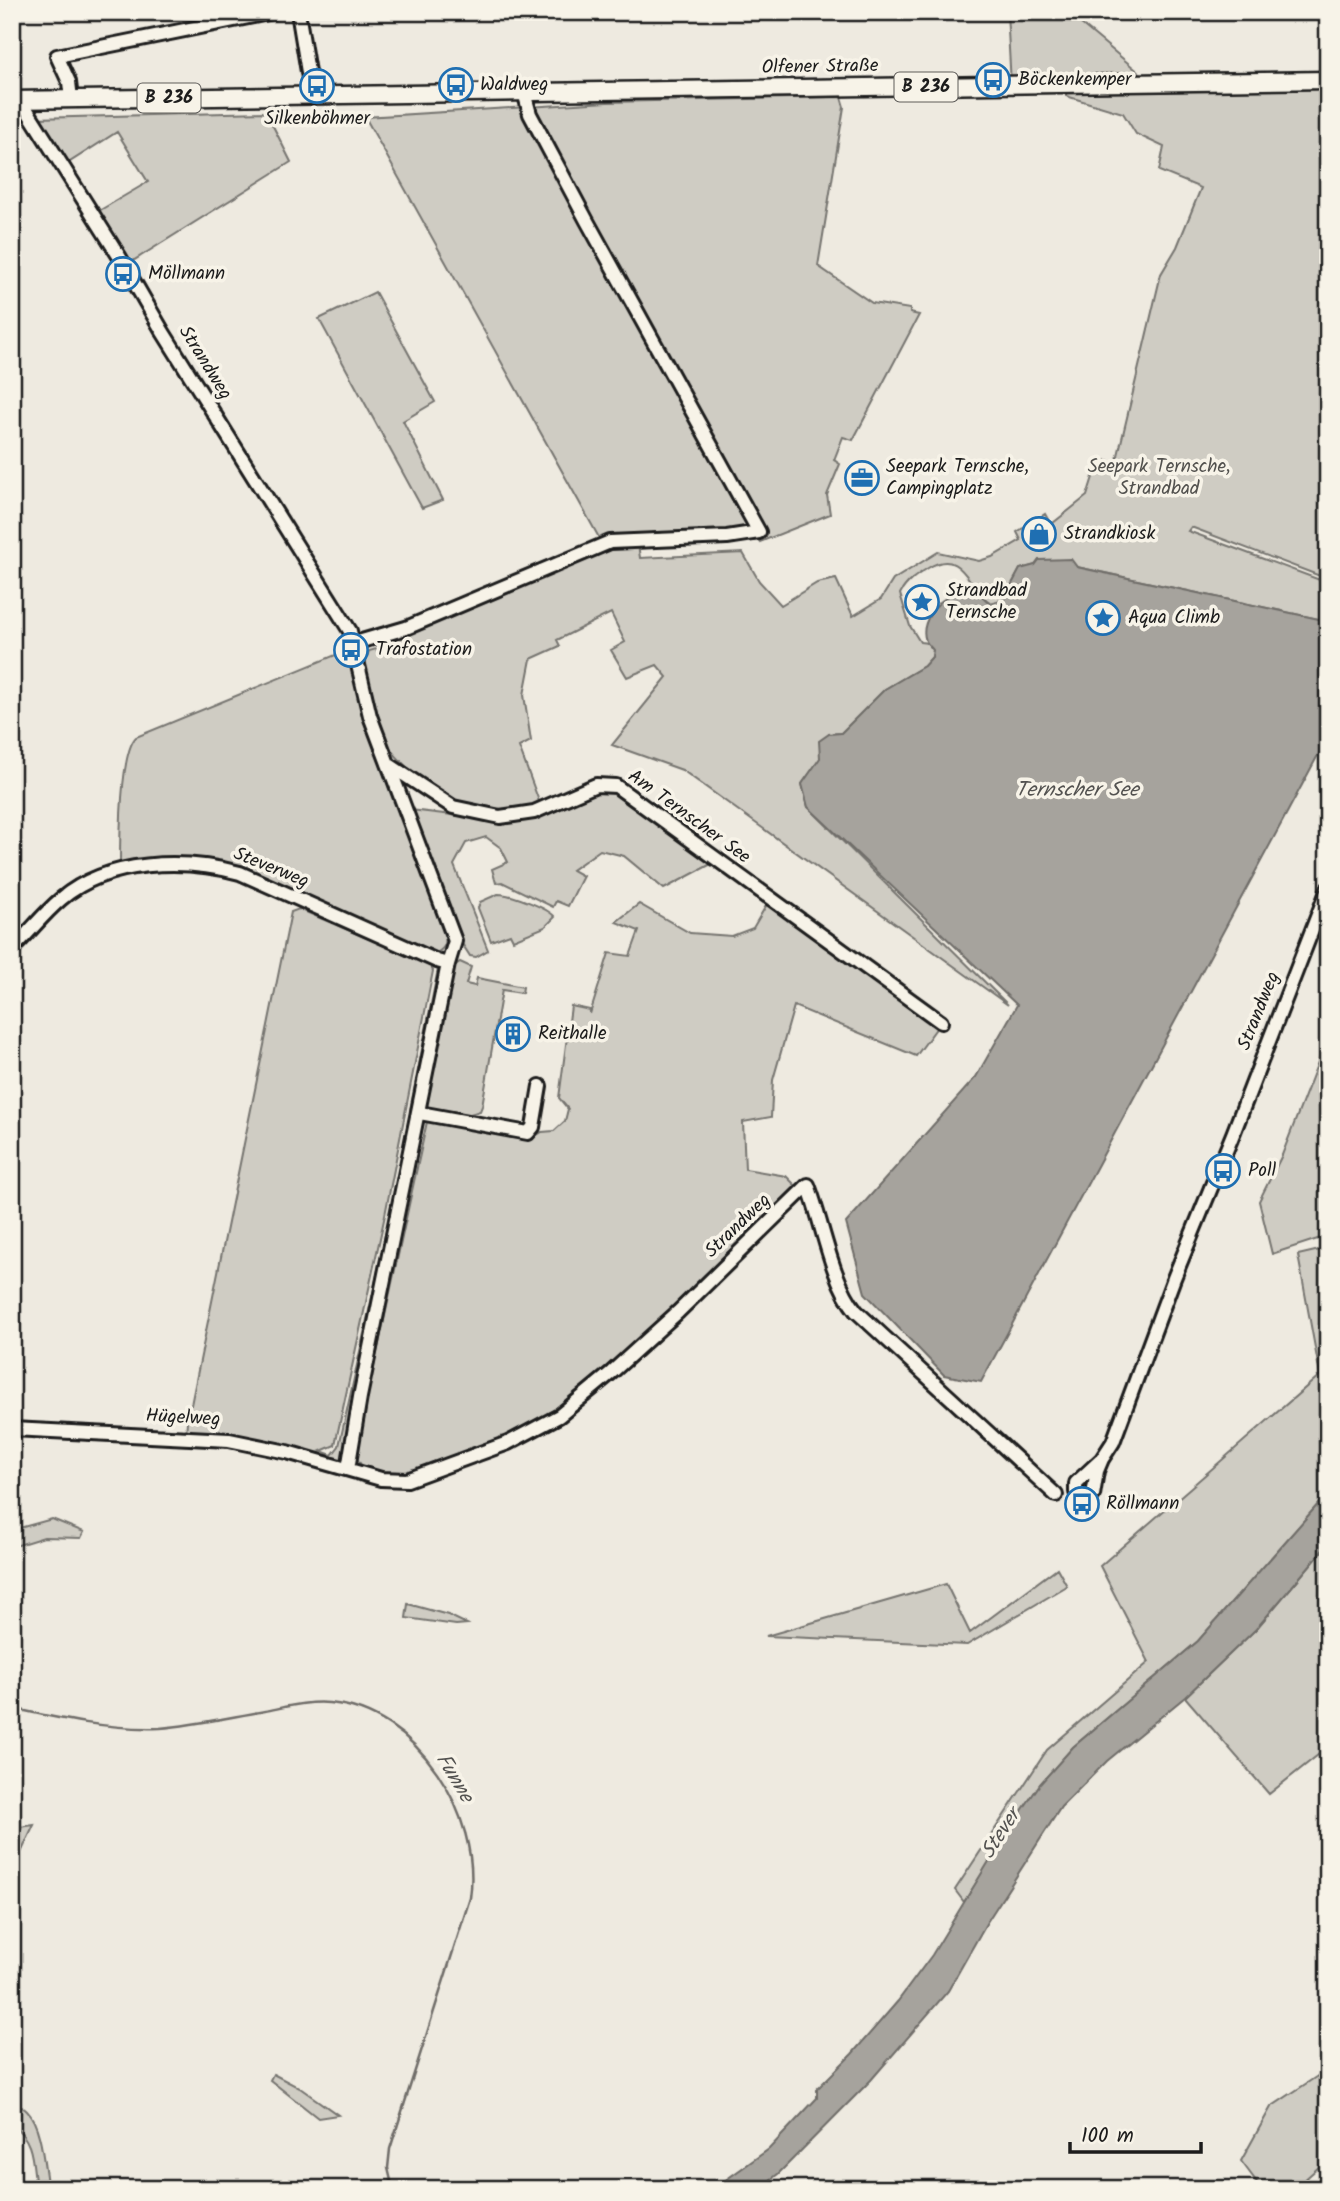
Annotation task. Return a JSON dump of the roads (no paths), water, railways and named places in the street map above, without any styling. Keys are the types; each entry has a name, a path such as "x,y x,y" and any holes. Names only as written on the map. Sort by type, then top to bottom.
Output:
{"main road":[{"name":"Olfener Straße","path":"19,100 1328,80"}],"street":[{"path":"72,99 69,82 57,55 274,12"},
{"path":"298,12 312,96"},
{"path":"355,643 406,628 610,542 727,537 759,532 530,114 524,93"},
{"name":"Strandweg","path":"19,100 350,631 355,643 370,716 455,941 448,964 420,1113 360,1397 348,1469 381,1479 407,1480 508,1443 559,1416 678,1312 808,1185 820,1216 837,1278 845,1297 856,1311 1056,1494"},
{"name":"Am Ternscher See","path":"387,764 453,807 500,817 534,812 596,785 616,786 941,1022"},
{"name":"Steverweg","path":"12,949 62,898 95,880 127,869 183,865 207,866 240,873 448,964"},
{"name":"Strandweg","path":"1102,1459 1113,1442 1174,1278 1328,889"},
{"path":"420,1113 528,1133 533,1127 540,1086"},
{"name":"Hügelweg","path":"12,1429 229,1440 268,1447 348,1469"}],"water":[{"name":"Ternscher See","path":"1071,559 1077,567 1328,621 1328,740 981,1382 944,1375 865,1293 846,1223 976,1077 1017,1005 808,807 802,784 820,758 819,741 829,734 841,733 885,689 924,666 932,657 933,650 924,634 925,627 931,613 941,601 953,595 976,590 992,603 1004,599 1020,569 1035,565 1039,560"},
{"path":"1328,1493 1328,1544 1256,1629 1185,1697 1107,1761 1061,1807 987,1922 948,1991 871,2080 778,2174 758,2189 713,2189 769,2149 817,2098 817,2089 898,2001 932,1955 1002,1840 1040,1784 1073,1747 1198,1641"}],"waterway":[{"name":"Funne","path":"12,1708 67,1720 160,1728 297,1705 329,1703 361,1710 390,1725 415,1746 437,1772 454,1802 465,1834 471,1866 470,1898 390,2149 388,2168 393,2189"}],"place":[{"name":"Böckenkemper","path":"993,80"},
{"name":"Waldweg","path":"456,85"},
{"name":"Silkenböhmer","path":"317,86"},
{"name":"Möllmann","path":"123,274"},
{"name":"Seepark Ternsche, Campingplatz","path":"862,478"},
{"name":"Strandkiosk","path":"1039,534"},
{"name":"Strandbad Ternsche","path":"922,602"},
{"name":"Aqua Climb","path":"1103,618"},
{"name":"Trafostation","path":"351,650"},
{"name":"Reithalle","path":"513,1034"},
{"name":"Poll","path":"1223,1171"},
{"name":"Röllmann","path":"1082,1504"}],"park label":[{"name":"Seepark Ternsche, Strandbad","path":"1159,478"}],"water label":[{"name":"Stever","path":"1001,1834"}]}
